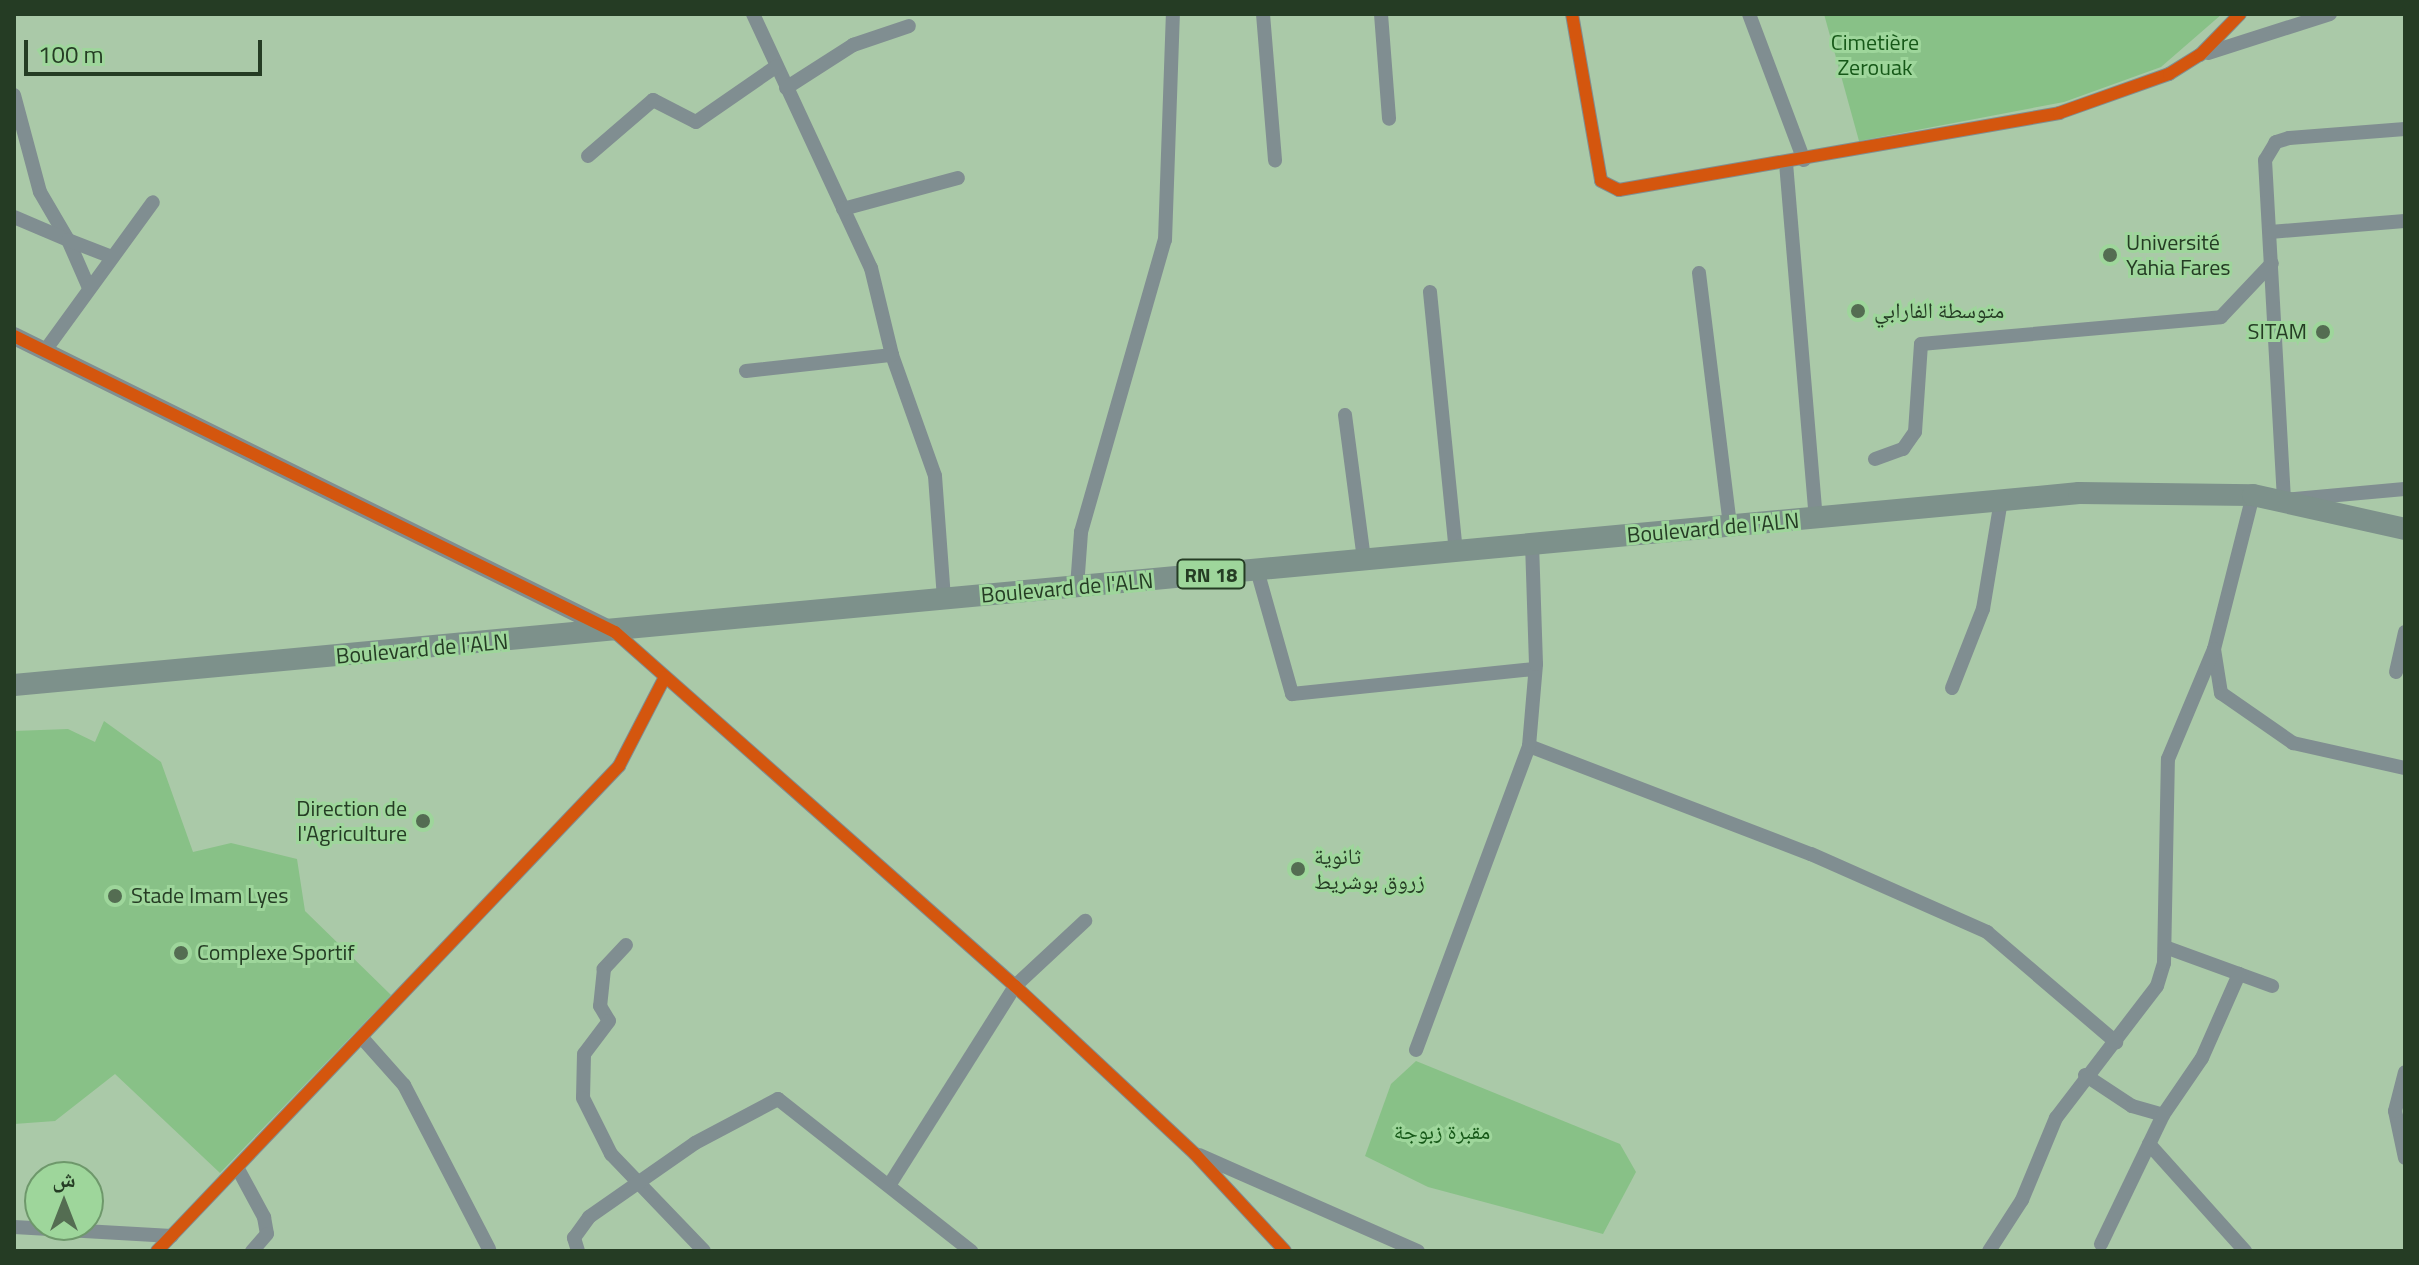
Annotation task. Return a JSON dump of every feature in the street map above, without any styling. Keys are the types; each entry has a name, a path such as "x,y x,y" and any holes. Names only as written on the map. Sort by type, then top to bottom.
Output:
{"main road":[{"name":"Boulevard de l'ALN","path":"14,685 615,632 2079,493 2253,495 2405,529"}],"street":[{"path":"753,14 871,268 892,355 935,476 944,600"},
{"path":"1077,587 1081,532 1165,240 1173,14"},
{"path":"1263,14 1275,161"},
{"path":"1381,14 1389,119"},
{"path":"1572,14 1607,187 1786,163 2059,113 2169,74 2200,55 2330,14"},
{"path":"1749,14 1804,160"},
{"path":"2200,55 2240,14"},
{"path":"786,88 853,45 909,26"},
{"path":"588,156 653,100 696,122 777,66"},
{"path":"14,95 40,192 68,240 89,288"},
{"path":"2405,129 2276,142 2265,160 2284,500 2405,489"},
{"path":"1786,163 1816,518"},
{"path":"843,209 958,178"},
{"path":"44,352 153,202"},
{"path":"14,217 112,257"},
{"path":"2270,232 2405,221"},
{"path":"1875,459 1903,449 1915,432 1921,344 2221,317 2272,263"},
{"path":"1699,273 1730,526"},
{"path":"1430,292 1456,551"},
{"path":"14,336 615,632 1015,986 1195,1154 1285,1251"},
{"path":"746,371 892,355"},
{"path":"1345,415 1364,559"},
{"path":"1989,1251 2085,1075 2116,1042 2157,986 2165,947 2168,759 2214,649 2253,495"},
{"path":"1952,688 1983,609 2001,500"},
{"path":"1416,1050 1529,746 1535,669 1532,544"},
{"path":"1257,570 1292,694 1535,669"},
{"path":"2396,672 2405,632"},
{"path":"2214,649 2221,693 2249,719 2293,743 2405,768"},
{"path":"157,1251 363,1039 619,766 665,677"},
{"path":"1529,746 1811,854 1987,932 2116,1042"},
{"path":"890,1184 1015,986 1085,921"},
{"path":"626,945 604,969 600,1006 609,1021 580,1071 592,1121 638,1184 704,1251"},
{"path":"2165,947 2272,986"},
{"path":"2101,1244 2163,1115 2202,1058 2239,974"},
{"path":"363,1039 404,1085 489,1249"},
{"path":"2405,1072 2395,1111 2405,1158"},
{"path":"2085,1075 2132,1106 2163,1115"},
{"path":"578,1251 577,1228 695,1143 786,1099 971,1251"},
{"path":"2149,1144 2245,1251"},
{"path":"1195,1154 1418,1251"},
{"path":"238,1169 264,1217 267,1234 252,1251"},
{"path":"14,1227 172,1236"}],"green space":[{"name":"Cimetière Zerouak","path":"1824,14 2222,14 2161,67 2064,102 1859,141"},
{"name":"Complexe Sportif","path":"104,721 161,762 193,852 231,843 297,859 305,911 391,995 220,1173 115,1074 55,1121 14,1124 14,731 68,729 95,742"},
{"name":"مقبرة زبوجة","path":"1416,1061 1620,1144 1636,1172 1603,1234 1428,1187 1365,1156 1391,1084"}],"cycle path":[{"path":"1572,14 1601,181 1619,190 2059,113 2169,74 2200,55 2240,14"},
{"path":"14,336 615,632 1015,986 1195,1154 1285,1251"},
{"path":"157,1251 619,766 665,677"}],"place":[{"name":"Université Yahia Fares","path":"2110,255"},
{"name":"متوسطة الفارابي","path":"1858,311"},
{"name":"SITAM","path":"2323,332"},
{"name":"Direction de l'Agriculture","path":"423,821"},
{"name":"ثانوية زروق بوشريط","path":"1298,869"},
{"name":"Stade Imam Lyes","path":"115,896"},
{"name":"Complexe Sportif","path":"181,953"}]}
